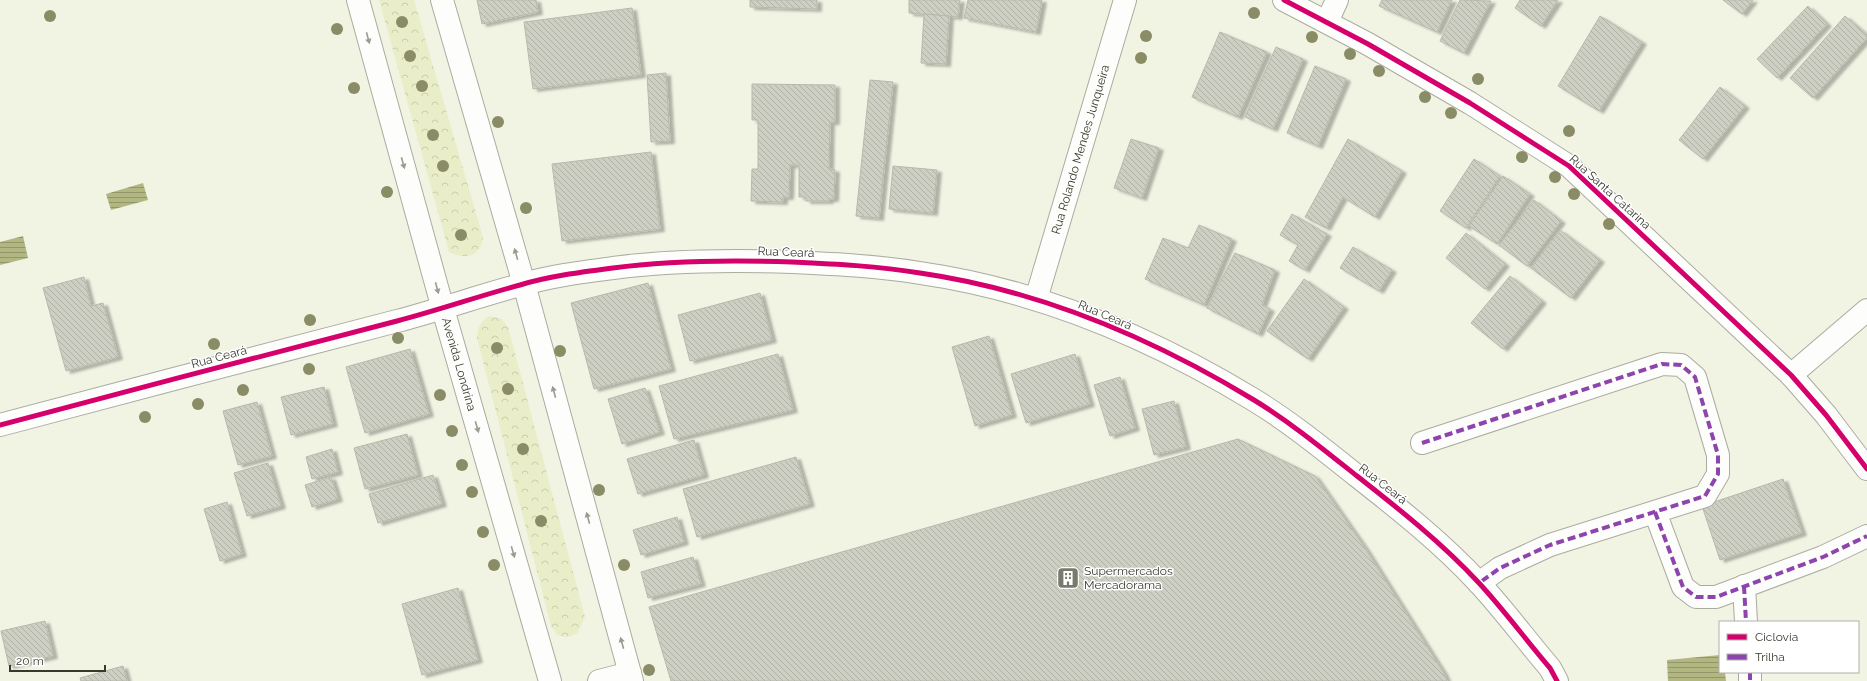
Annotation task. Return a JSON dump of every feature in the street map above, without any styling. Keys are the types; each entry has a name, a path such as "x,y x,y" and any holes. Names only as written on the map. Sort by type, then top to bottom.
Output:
{"street":[{"name":"Avenida Londrina","path":"358,0 443,309 550,681"},
{"path":"442,0 524,284 631,677 599,681"},
{"name":"Rua Rolando Mendes Junqueira","path":"1036,299 1125,0"},
{"name":"Rua Santa Catarina","path":"1284,0 1368,44 1470,103 1569,166 1791,375 1826,415 1867,469"},
{"path":"1327,22 1337,0"},
{"name":"Rua Ceará","path":"0,425 443,309 524,284 607,269 664,263 773,261 866,266 923,273 964,281 1036,299 1073,312 1182,360 1255,400 1291,425 1411,519 1480,583 1550,668 1557,681"},
{"path":"1791,375 1867,310"},
{"path":"1422,443 1662,364 1681,365 1695,377 1718,455 1718,474 1705,496 1550,545 1500,568 1480,583"},
{"path":"1655,512 1683,587 1696,597 1716,597 1823,557 1867,536"},
{"path":"1744,586 1746,621"}],"green space":[{"path":"379,0 414,0 483,237 482,244 479,249 471,255 460,256 449,252"},
{"path":"490,316 502,319 508,327 585,617 577,634 566,637 557,635 551,626 477,338 480,325"}],"shaded area":[{"path":"143,183 148,200 111,210 106,194"},
{"path":"23,236 28,258 0,265 0,242"},
{"path":"1719,655 1719,673 1725,673 1726,681 1668,681 1667,660"}],"building":[{"path":"477,0 536,0 538,12 482,24"},
{"path":"750,0 817,0 817,9 750,7"},
{"path":"909,0 960,0 958,17 909,13"},
{"path":"968,0 1042,0 1036,32 964,18"},
{"path":"1382,0 1452,0 1437,32 1379,6"},
{"path":"1460,0 1491,1 1464,53 1440,41"},
{"path":"1520,0 1558,0 1541,26 1515,8"},
{"path":"1723,0 1753,0 1742,14"},
{"path":"1808,6 1827,24 1777,78 1757,59"},
{"path":"632,8 641,75 533,89 524,22"},
{"path":"924,14 949,16 946,64 921,63"},
{"path":"1600,16 1642,42 1599,111 1558,86"},
{"path":"1845,16 1867,35 1867,38 1813,98 1790,78"},
{"path":"1220,32 1267,52 1238,117 1192,97"},
{"path":"1276,47 1303,59 1273,129 1245,117"},
{"path":"1315,66 1346,79 1318,146 1287,133"},
{"path":"666,73 670,141 651,142 647,75"},
{"path":"870,80 893,82 879,218 856,216"},
{"path":"752,84 835,85 835,122 830,122 829,169 835,170 834,199 829,199 829,201 806,201 806,197 799,197 799,165 790,165 789,197 783,197 783,202 751,201 752,169 758,169 758,120 752,120"},
{"path":"1720,87 1745,106 1703,159 1679,140"},
{"path":"1131,139 1159,148 1142,198 1114,188"},
{"path":"1348,139 1402,171 1375,217 1343,197 1326,228 1305,217"},
{"path":"651,152 660,229 562,241 552,164"},
{"path":"1474,159 1500,176 1466,228 1440,211"},
{"path":"893,166 937,170 933,213 889,209"},
{"path":"1503,176 1530,194 1497,244 1469,226"},
{"path":"1534,200 1561,221 1527,266 1499,245"},
{"path":"1292,214 1327,234 1305,270 1289,261 1298,245 1280,235"},
{"path":"1199,225 1232,239 1204,305 1145,279 1163,238 1188,248"},
{"path":"1560,230 1600,260 1571,298 1531,268"},
{"path":"1466,233 1505,264 1485,289 1446,258"},
{"path":"1353,247 1392,270 1379,291 1340,268"},
{"path":"1235,253 1275,270 1262,305 1270,309 1258,334 1207,308"},
{"path":"1510,276 1542,301 1503,349 1471,323"},
{"path":"84,277 91,306 103,303 118,357 66,371 43,288"},
{"path":"1304,279 1344,307 1308,359 1267,331"},
{"path":"648,283 671,369 594,389 571,303"},
{"path":"760,293 772,340 690,361 678,315"},
{"path":"989,336 1012,415 975,426 952,347"},
{"path":"410,349 429,414 365,433 346,367"},
{"path":"778,354 793,410 674,439 659,386"},
{"path":"1075,354 1090,404 1026,423 1011,374"},
{"path":"1120,377 1135,428 1110,436 1094,385"},
{"path":"324,387 333,424 291,435 281,397"},
{"path":"645,388 660,432 622,444 608,399"},
{"path":"1174,401 1186,447 1154,455 1142,409"},
{"path":"257,402 272,456 238,465 223,411"},
{"path":"407,434 418,475 365,489 354,448"},
{"name":"Supermercados Mercadorama","path":"1238,439 1315,476 1365,548 1443,672 1447,681 671,681 649,607"},
{"path":"694,440 704,475 638,494 627,459"},
{"path":"332,449 338,472 312,479 306,457"},
{"path":"796,457 810,504 697,537 683,489"},
{"path":"268,463 281,506 247,516 234,473"},
{"path":"433,475 442,504 378,523 369,494"},
{"path":"331,477 338,499 312,507 305,485"},
{"path":"1783,479 1802,533 1720,560 1702,506"},
{"path":"227,502 242,554 220,561 204,509"},
{"path":"677,517 684,542 641,555 633,530"},
{"path":"693,557 701,584 648,598 641,572"},
{"path":"458,588 478,660 422,675 402,604"},
{"path":"45,621 53,656 9,666 1,631"},
{"path":"123,666 127,681 81,681 80,678"}],"marked path":[{"path":"1422,443 1662,364 1681,365 1695,377 1718,455 1718,474 1705,496 1550,545 1500,568 1479,583"},
{"path":"1655,512 1683,587 1696,597 1716,597 1823,557 1867,536"},
{"path":"1744,586 1746,621"},
{"path":"1750,673 1750,681"}],"cycle path":[{"path":"1284,0 1368,44 1470,103 1569,166 1791,375 1826,415 1867,469"},
{"path":"0,425 397,321 531,282 566,275 635,265 725,261 792,262 888,269 920,273 1008,291 1051,304 1093,320 1135,337 1175,356 1215,377 1267,408 1373,488 1420,527 1465,568 1550,668 1557,681"}],"place":[{"name":"Supermercados Mercadorama","path":"1068,578"}]}
